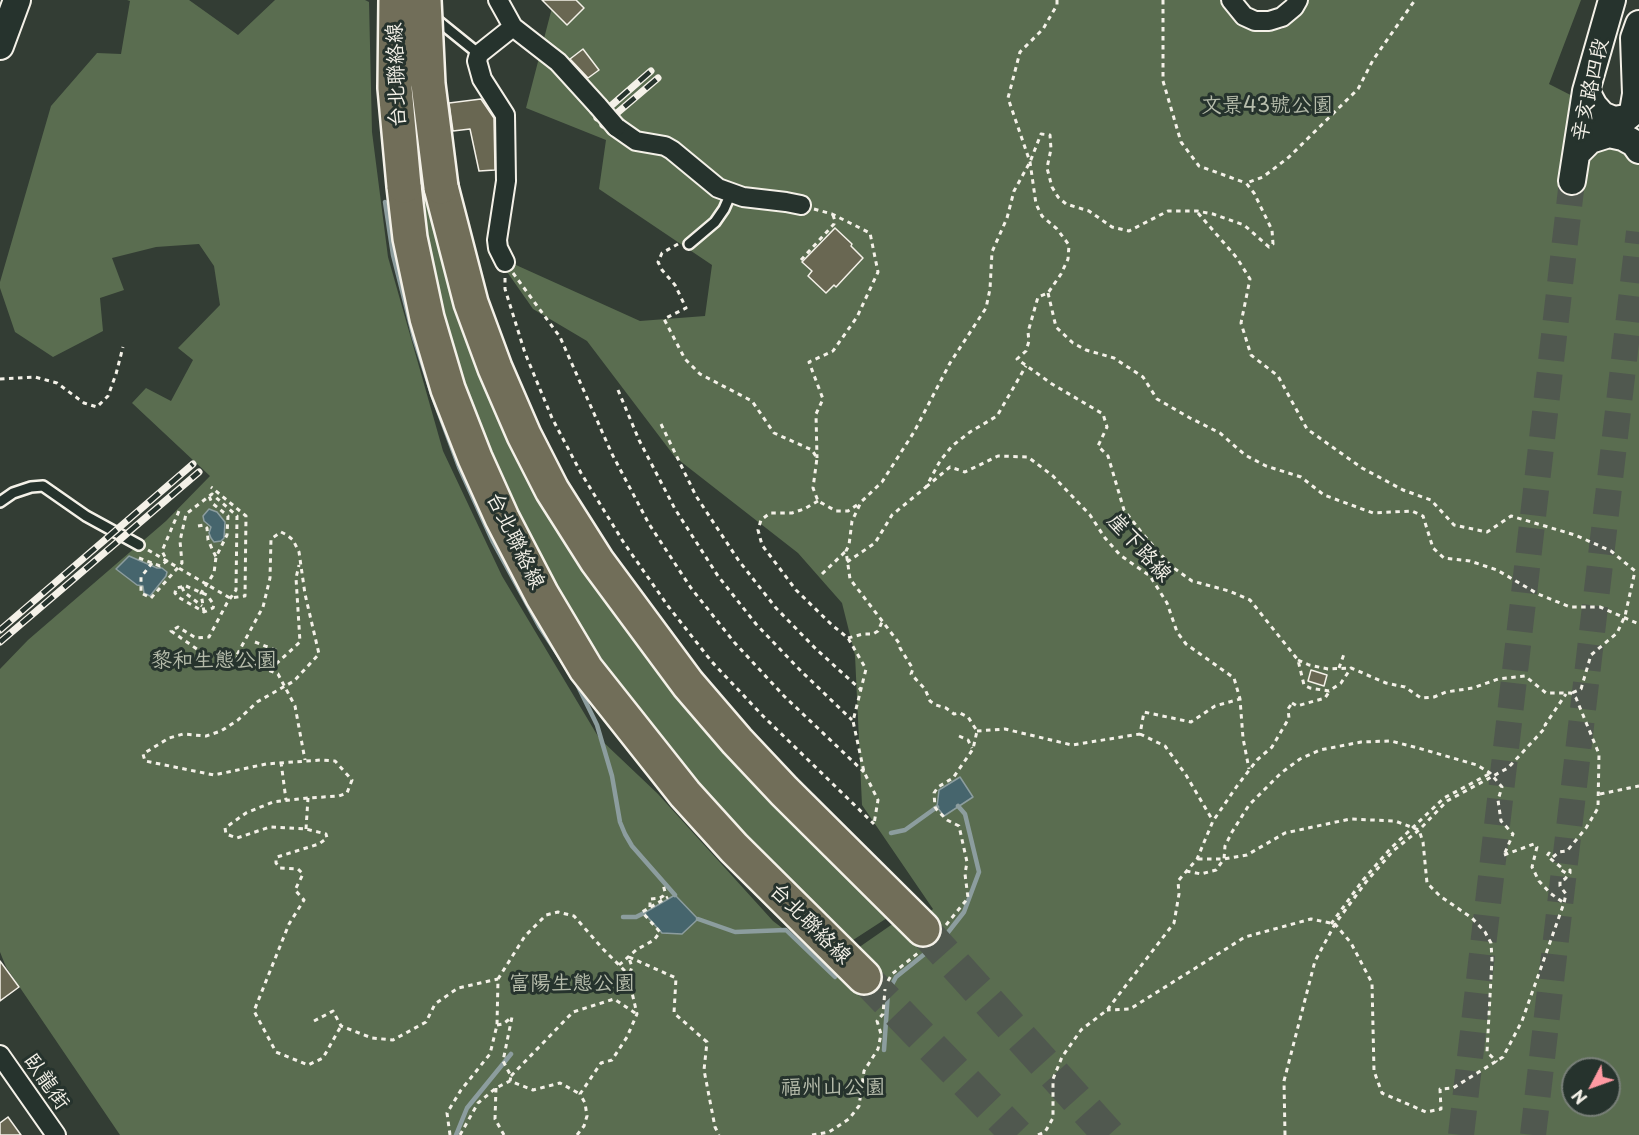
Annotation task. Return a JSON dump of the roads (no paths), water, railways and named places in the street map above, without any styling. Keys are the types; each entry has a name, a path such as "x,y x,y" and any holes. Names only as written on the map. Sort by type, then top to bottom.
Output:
{"highway":[{"name":"台北聯絡線","path":"405,2 395,88 410,238 427,318 448,389 475,459 502,518 542,595 586,669 686,794 734,848 864,977"},
{"name":"台北聯絡線","path":"405,2 428,84 441,187 471,303 495,368 524,435 552,490 597,561 688,684 784,791 929,937"}],"main road":[{"path":"0,46 17,0"},
{"name":"辛亥路四段","path":"1572,181 1586,91 1612,0"},
{"path":"1586,91 1602,115 1614,120 1626,118 1633,112 1636,94 1634,38 1639,24"},
{"path":"1577,153 1590,140 1609,134 1623,136 1634,143 1639,150"}],"street":[{"path":"498,0 513,27 558,62 616,127 636,141 665,146 696,168 709,182 731,193 743,197 801,205"},
{"path":"1231,0 1244,16 1255,21 1269,21 1282,17 1294,7 1298,0"},
{"path":"505,262 498,249 497,240 506,181 505,115 478,70 477,61 479,54 513,27"},
{"name":"臥龍街","path":"0,1055 56,1135"}],"lane":[{"path":"405,2 433,16 479,54"},
{"path":"688,244 715,222 731,193"},
{"path":"0,502 31,487 43,486 86,516 139,545"}],"water":[{"path":"209,509 217,512 225,522 224,538 221,541 214,542 209,533 211,527 204,521 203,516"},
{"path":"129,556 167,572 150,596 144,593 143,586 137,585 116,569"},
{"path":"960,777 973,797 944,816 937,807 939,790"},
{"path":"675,895 698,919 682,934 662,933 644,913"}],"waterway":[{"path":"385,202 393,255 414,338 459,467 493,542 539,626 567,668"},
{"path":"575,680 597,725 612,776 620,822 625,834 632,846 675,895"},
{"path":"884,1050 888,992 896,977 942,940 964,912 979,872 965,814 958,806"},
{"path":"891,833 905,830 937,807"},
{"path":"623,917 636,917 644,913"},
{"path":"698,919 735,932 786,930 835,977"},
{"path":"456,1135 467,1108 511,1054"}],"tunnel":[{"path":"1461,1135 1572,181"},
{"path":"1533,1135 1639,232"},
{"path":"923,929 1109,1135"},
{"path":"864,977 1017,1135"}],"railway":[{"path":"597,118 651,71"},
{"path":"603,125 658,78"},
{"path":"0,630 193,464"},
{"path":"0,642 199,472"}],"park label":[{"name":"文景43號公園","path":"1267,106"},
{"name":"黎和生態公園","path":"214,661"},
{"name":"富陽生態公園","path":"572,984"},
{"name":"福州山公園","path":"833,1088"}]}
